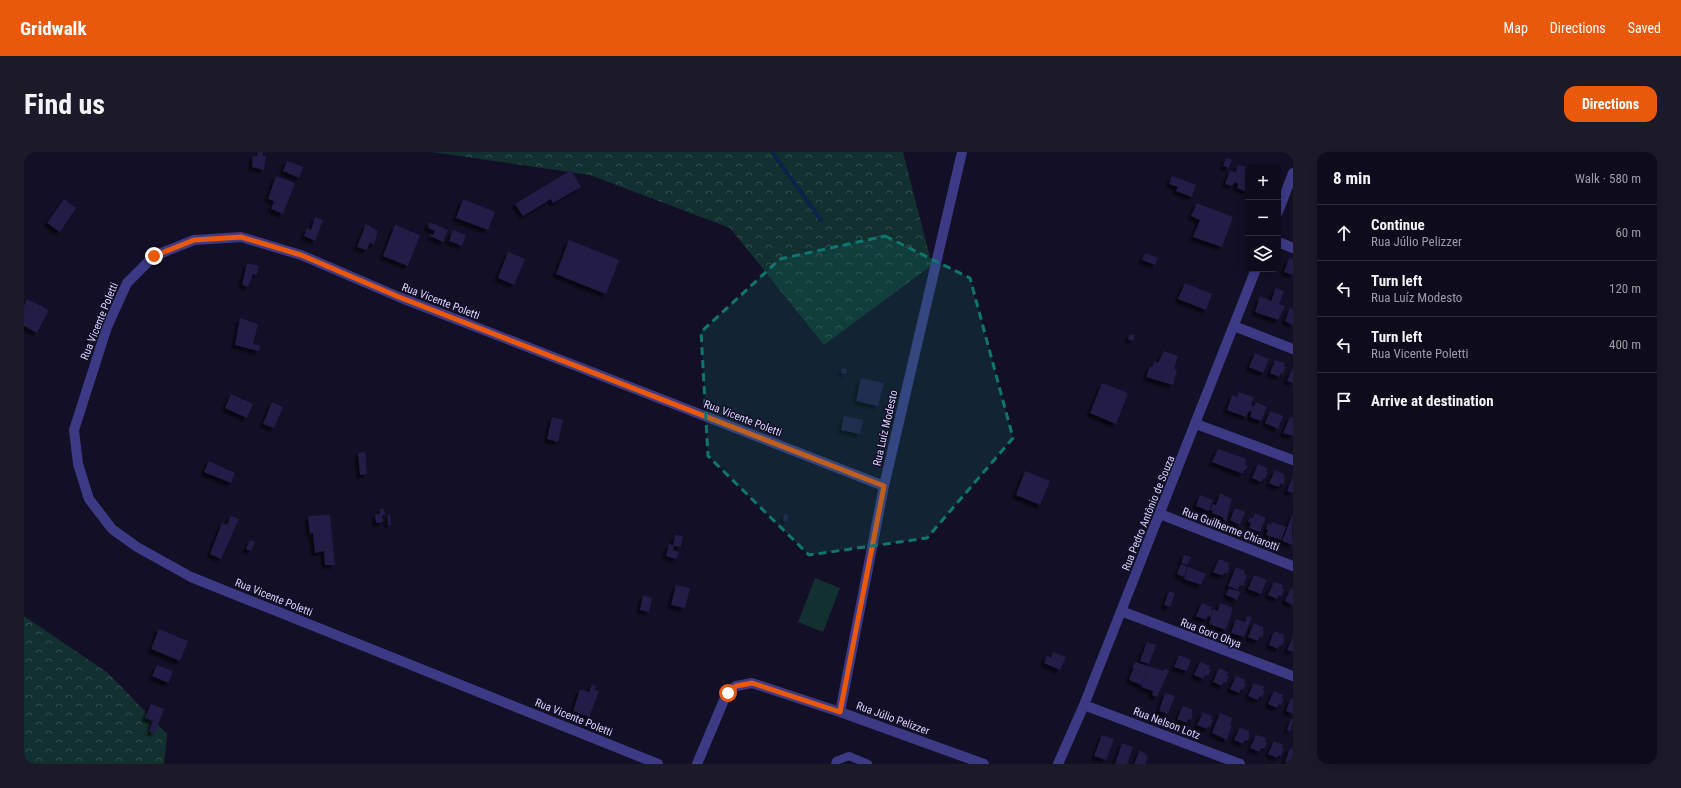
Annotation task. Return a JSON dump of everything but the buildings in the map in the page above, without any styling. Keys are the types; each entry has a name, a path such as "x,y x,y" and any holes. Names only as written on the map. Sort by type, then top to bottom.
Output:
{"street":[{"name":"Rua Luíz Modesto","path":"840,712 884,486 962,152"},
{"path":"1281,204 1293,173"},
{"name":"Rua Vicente Poletti","path":"658,764 191,577 137,547 112,529 89,499 78,464 74,430 107,327 127,283 154,256 194,240 241,237 301,255 399,297 884,486"},
{"path":"1281,243 1293,248"},
{"name":"Rua Pedro Antônio de Souza","path":"1058,764 1084,705 1255,272"},
{"path":"1234,326 1293,349"},
{"path":"1196,424 1293,460"},
{"name":"Rua Guilherme Chiarotti","path":"1160,514 1293,566"},
{"name":"Rua Goro Ohya","path":"1121,611 1293,676"},
{"name":"Rua Júlio Pelizzer","path":"697,764 728,693 736,686 752,683 840,712 984,764"},
{"name":"Rua Nelson Lotz","path":"1084,705 1240,764"}],"lane":[{"path":"835,764 836,761 843,757 849,756 868,764"}],"highlighted area":[{"path":"885,236 970,278 1013,438 927,538 809,555 708,456 701,332 780,259"}],"green space":[{"path":"432,152 903,152 932,265 824,345 730,228 590,175"},
{"path":"815,578 840,588 823,632 798,622"},
{"path":"24,616 108,673 167,734 164,764 24,764"}],"waterway":[{"path":"772,152 821,220"}],"route":[{"path":"154,256 194,240 241,237 301,255 399,297 884,486 840,712 752,683 736,686 728,693"}]}
